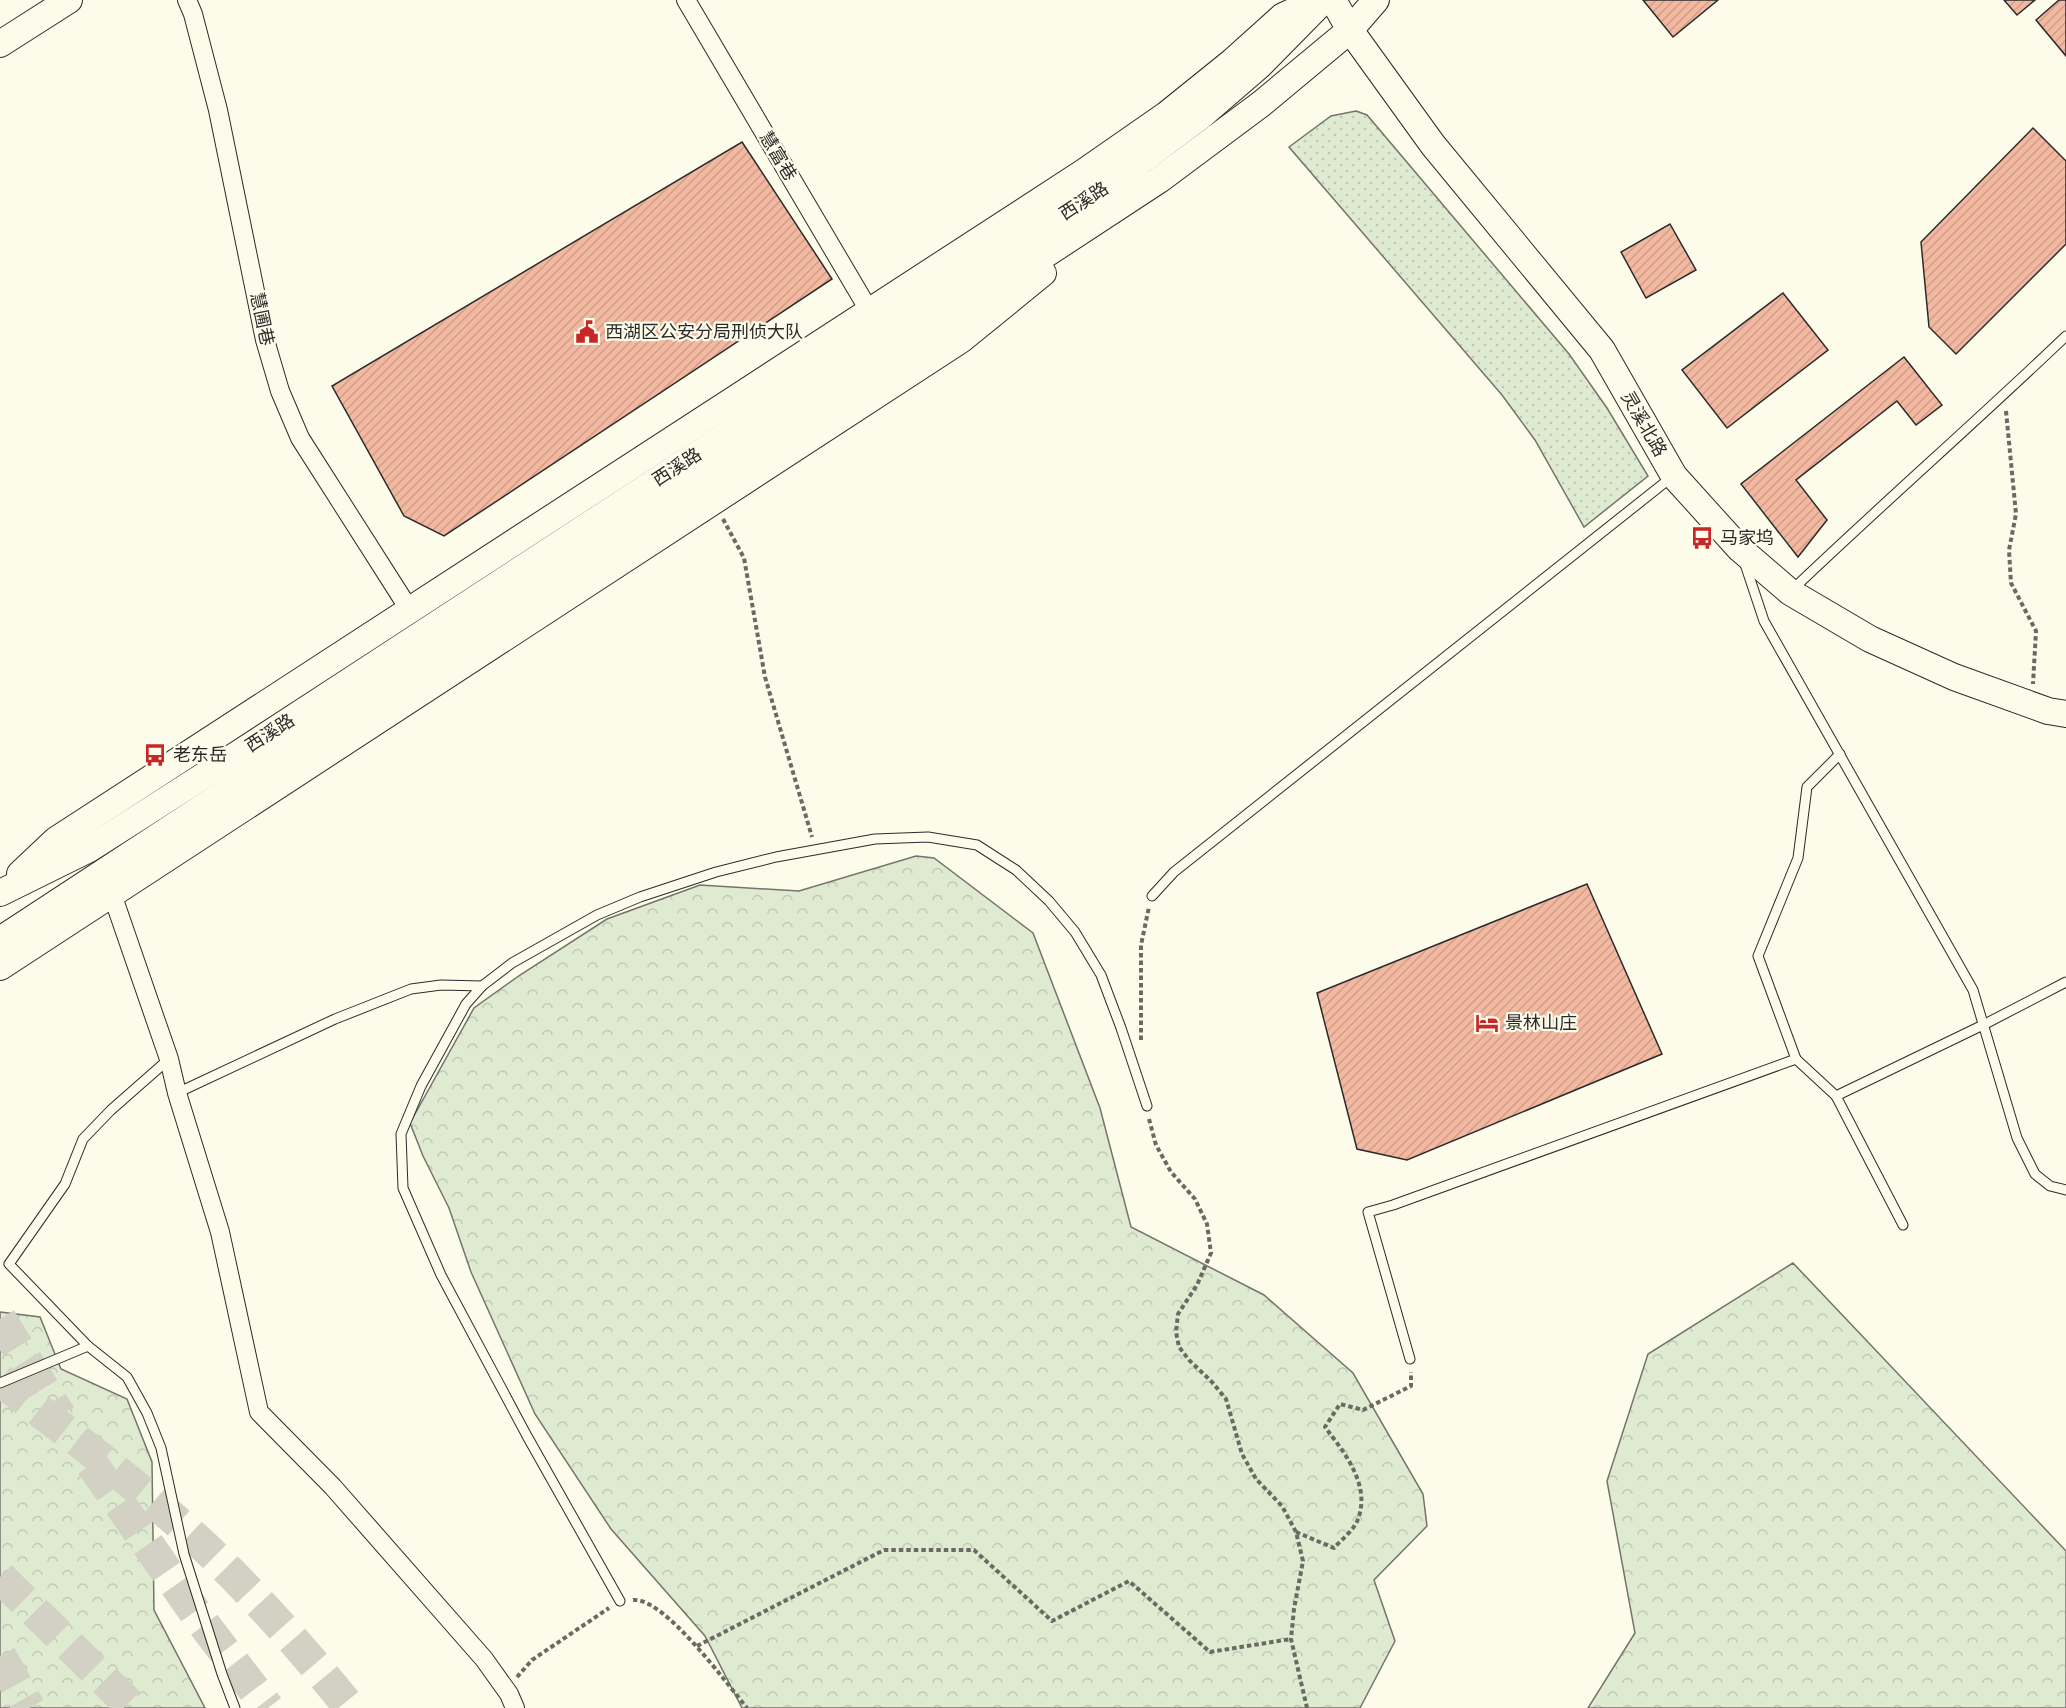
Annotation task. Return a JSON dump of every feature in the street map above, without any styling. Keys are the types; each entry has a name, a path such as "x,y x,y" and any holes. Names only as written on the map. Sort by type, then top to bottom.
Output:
{"main road":[{"path":"0,44 69,0"},
{"name":"西溪路","path":"0,893 56,840 1084,172 1157,121 1233,61 1283,16 1318,0"},
{"name":"西溪路","path":"0,893 89,849 241,752 1112,183 1201,116 1259,66 1324,0"},
{"name":"灵溪北路","path":"1333,0 1350,30 1433,145 1602,350 1674,476 1740,549 1790,592 1870,639 1954,677 2032,705 2066,714"},
{"name":"西溪路","path":"0,967 962,339 1159,180 1261,104 1350,30 1376,0"},
{"name":"西溪路","path":"0,940 1159,180"}],"street":[{"name":"慧圃巷","path":"187,0 194,14 218,110 265,340 280,391 300,438 409,609"},
{"name":"慧富巷","path":"686,0 870,312"},
{"path":"112,894 169,1059 177,1093 220,1232 259,1412 333,1487 484,1659 512,1701"}],"lane":[{"path":"1790,592 2066,336"},
{"path":"1152,896 1183,865 1674,476"},
{"path":"1740,549 1764,621 1973,990 2017,1138 2030,1165 2035,1174 2050,1185 2066,1190"},
{"path":"1840,754 1807,787 1798,858 1758,956 1796,1059 1836,1096 1904,1225"},
{"path":"620,1601 527,1436 441,1275 403,1188 401,1134 421,1086 466,1004 482,986 512,963 597,915 640,897 716,872 776,856 875,839 928,837 977,845 1016,870 1049,901 1075,932 1101,975 1147,1106"},
{"path":"1836,1096 2066,982"},
{"path":"177,1093 335,1019 411,989 441,984 482,986"},
{"path":"169,1059 111,1110 83,1139 65,1184 9,1264 88,1346 127,1377 147,1413 161,1448 184,1554 235,1708"},
{"path":"1410,1359 1368,1212 1796,1059"},
{"path":"0,1383 88,1346"}],"path":[{"path":"2004,395 2016,514 2009,550 2011,583 2036,631 2032,705"},
{"path":"714,501 744,558 765,676 816,849"},
{"path":"1141,1041 1141,945 1152,896"},
{"path":"1147,1106 1156,1145 1171,1172 1195,1199 1207,1224 1211,1253 1205,1270 1179,1314 1176,1332 1179,1347 1226,1400 1242,1454 1256,1479 1282,1506 1296,1532 1303,1560 1294,1609 1292,1639 1307,1708"},
{"path":"1296,1532 1334,1548 1358,1521 1362,1495 1350,1460 1325,1427 1340,1404 1363,1410 1411,1386 1410,1359"},
{"path":"697,1646 884,1550 974,1550 1052,1621 1129,1581 1210,1652 1292,1639"},
{"path":"512,1701 519,1673 532,1660 620,1601 638,1600 657,1608 697,1646 747,1708"}],"green space":[{"path":"1356,111 1367,115 1569,354 1607,408 1648,476 1584,527 1535,440 1502,395 1289,147 1331,116"},
{"path":"916,856 934,858 1033,933 1100,1108 1131,1227 1264,1295 1353,1373 1423,1494 1427,1526 1374,1580 1395,1641 1360,1708 742,1708 705,1636 611,1529 535,1414 471,1272 449,1208 423,1156 410,1123 474,1008 520,975 607,919 700,885 799,891"},
{"path":"1793,1263 2066,1551 2066,1708 1588,1708 1635,1633 1607,1481 1648,1354"},
{"path":"0,1312 40,1317 61,1369 127,1399 152,1462 154,1610 205,1708 0,1708"}],"building":[{"path":"1643,0 1718,0 1673,37"},
{"path":"2004,0 2035,0 2017,15"},
{"path":"2059,0 2066,0 2066,56 2036,20"},
{"path":"2033,128 2066,161 2066,244 1956,354 1929,327 1921,242"},
{"name":"西湖区公安分局刑侦大队","path":"742,142 832,279 444,536 404,516 332,386"},
{"path":"1670,224 1696,270 1646,298 1621,252"},
{"path":"1783,293 1828,350 1727,428 1682,370"},
{"path":"1904,357 1942,405 1916,425 1897,401 1796,480 1827,520 1798,557 1741,484"},
{"name":"景林山庄","path":"1587,884 1662,1054 1407,1160 1357,1149 1317,993"}],"tunnel":[{"path":"0,1319 60,1416"},
{"path":"0,1380 133,1484 209,1551 282,1627 350,1708"},
{"path":"92,1464 199,1618 268,1708"},
{"path":"0,1577 133,1708"},
{"path":"0,1656 29,1708"}],"place":[{"name":"西湖区公安分局刑侦大队","path":"587,332"},
{"name":"马家坞","path":"1702,538"},
{"name":"老东岳","path":"155,755"},
{"name":"景林山庄","path":"1487,1023"}]}
